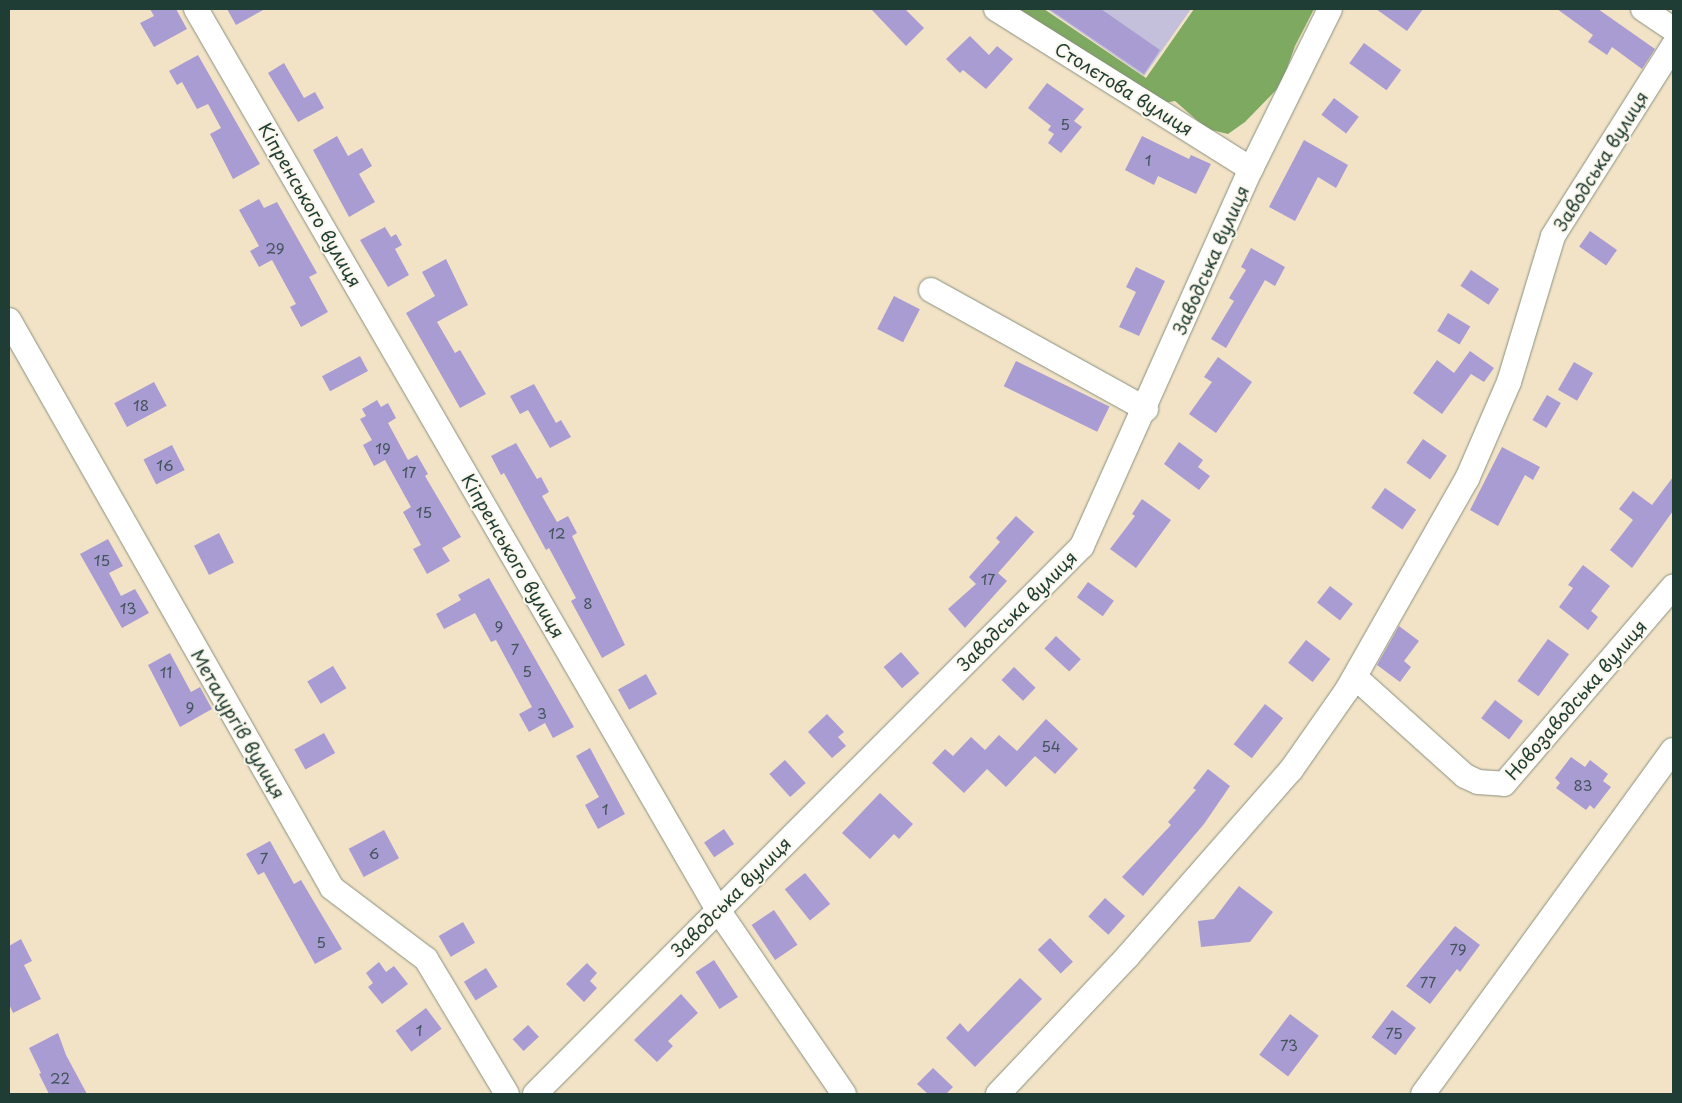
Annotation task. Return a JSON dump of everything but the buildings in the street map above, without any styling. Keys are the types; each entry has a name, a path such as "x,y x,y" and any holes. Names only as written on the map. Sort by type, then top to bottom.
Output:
{"street":[{"name":"Кіпренського вулиця","path":"196,9 718,910 844,1094"},
{"name":"Столєтова вулиця","path":"996,9 1252,169"},
{"name":"Заводська вулиця","path":"535,1094 1082,546 1146,409 1252,169 1330,9"},
{"path":"1643,9 1673,29"},
{"name":"Заводська вулиця","path":"998,1094 1128,956 1291,770 1354,677 1467,479 1509,382 1553,236 1673,46"},
{"path":"931,290 1146,409"},
{"name":"Металургів вулиця","path":"9,320 332,888 426,959 507,1094"},
{"name":"Новозаводська вулиця","path":"1354,677 1465,776 1478,782 1504,784 1673,587"},
{"path":"1422,1094 1673,750"}],"shaded area":[{"path":"1047,9 1191,9 1144,76"}],"green space":[{"path":"1009,9 1044,9 1146,78 1194,9 1314,9 1295,46 1281,85 1245,122 1228,134 1207,129 1175,101 1164,103"}]}
